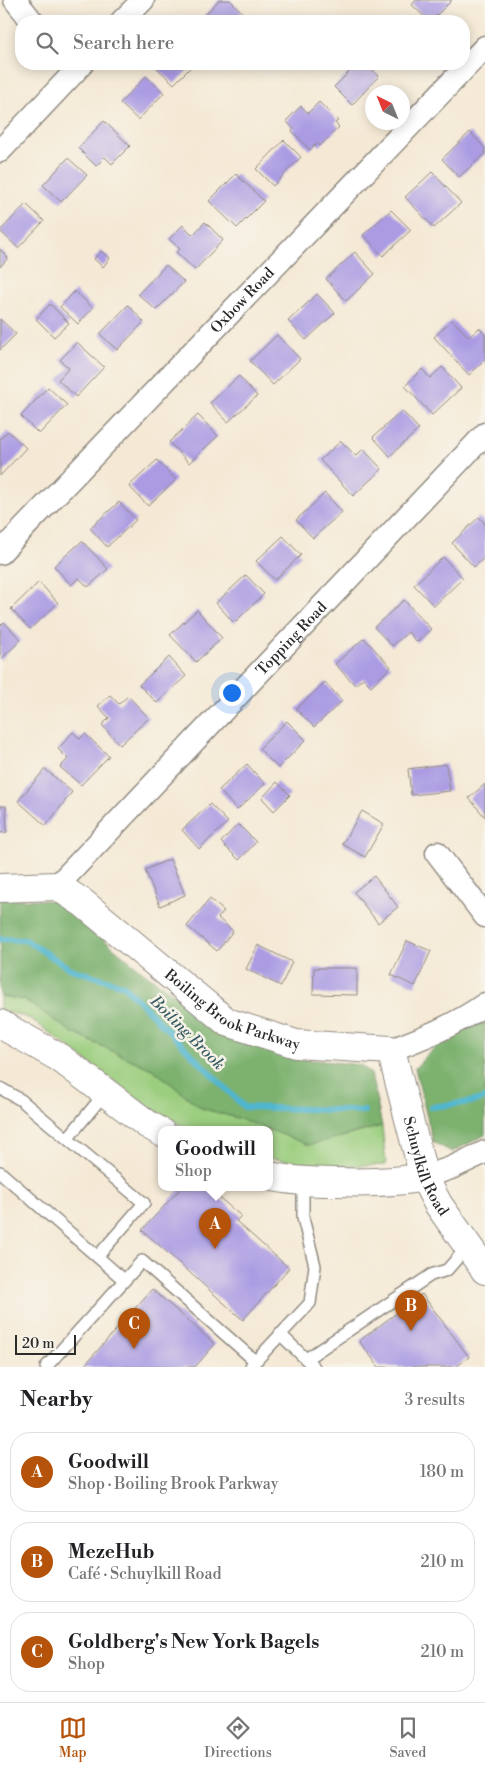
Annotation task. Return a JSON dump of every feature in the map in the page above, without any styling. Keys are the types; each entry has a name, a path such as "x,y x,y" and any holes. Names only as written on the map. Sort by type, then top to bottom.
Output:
{"street":[{"path":"15,0 27,15"},
{"path":"128,15 143,0"},
{"name":"Oxbow Road","path":"470,63 485,47"},
{"path":"0,151 74,70"},
{"name":"Oxbow Road","path":"0,553 463,70"},
{"name":"Topping Road","path":"57,886 485,434"},
{"path":"437,853 485,916"},
{"path":"0,888 57,886"},
{"name":"Boiling Brook Parkway","path":"57,886 83,903 228,1022 296,1044 391,1050 432,1035 466,1018 485,1004"},
{"path":"0,1024 60,1058 158,1130"},
{"name":"Schuylkill Road","path":"391,1050 424,1177 438,1204 485,1270"},
{"path":"273,1177 303,1182 400,1182 424,1177 451,1168 485,1152"}],"lane":[{"path":"0,1088 21,1100 144,1203 98,1256"},
{"path":"68,1138 105,1093"},
{"path":"0,1172 124,1280"},
{"path":"46,1367 142,1261 252,1364 310,1303 315,1266 303,1218 303,1182"},
{"path":"280,1334 310,1363 430,1275 447,1270 468,1246"}],"green space":[{"path":"0,898 57,901 142,971 226,1031 294,1058 361,1065 371,1074 382,1126 309,1145 273,1131 273,1126 260,1126 201,1108 154,1070 73,1033 25,1000 0,996"},
{"path":"0,996 25,1000 73,1033 154,1070 201,1108 244,1120 342,1137 382,1126 386,1165 327,1166 273,1159 273,1126 182,1126 146,1105 31,1019 0,1009"},
{"path":"485,1016 485,1135 452,1152 433,1142 415,1068 438,1044"}],"building":[{"path":"219,0 230,0 242,12 239,15 205,15"},
{"path":"416,0 452,0 437,15 423,15 412,5"},
{"path":"159,70 188,70 174,84"},
{"path":"351,70 372,70 379,76 371,85 365,85 365,91 352,105 334,87"},
{"path":"146,76 164,93 138,120 120,103"},
{"path":"319,102 338,121 335,123 339,127 320,146 317,143 310,150 292,131 294,129 286,121 301,106 308,113"},
{"path":"104,121 130,146 112,164 105,157 96,166 78,148"},
{"path":"470,132 485,148 485,154 459,177 442,159"},
{"path":"284,140 301,157 273,186 256,169"},
{"path":"68,158 87,175 61,202 43,185"},
{"path":"432,172 461,203 434,228 405,197"},
{"path":"236,174 264,201 237,228 209,201"},
{"path":"26,204 44,221 18,248 0,231"},
{"path":"391,210 411,230 383,256 363,235"},
{"path":"205,222 223,240 195,270 176,252 180,249 169,239 183,225 193,235"},
{"path":"0,249 8,258 0,267"},
{"path":"101,251 110,258 103,267 94,259"},
{"path":"355,252 375,274 346,301 326,279"},
{"path":"166,265 184,282 156,310 138,294"},
{"path":"75,291 93,308 78,324 60,307"},
{"path":"317,294 335,313 306,340 288,321"},
{"path":"50,304 69,323 54,337 36,319"},
{"path":"128,305 144,322 117,350 100,334"},
{"path":"0,319 16,334 0,350"},
{"path":"452,320 469,337 479,328 485,334 485,360 469,375 434,337"},
{"path":"277,335 300,359 273,385 250,361"},
{"path":"77,342 104,367 76,397 58,380 69,368 60,360"},
{"path":"442,367 461,388 432,415 405,386 422,369 430,378"},
{"path":"239,376 257,396 228,422 210,403"},
{"path":"48,387 67,405 39,434 21,416"},
{"path":"402,411 419,429 390,456 373,437"},
{"path":"198,415 218,436 189,463 169,442"},
{"path":"8,431 26,448 0,476 0,439"},
{"path":"341,441 356,456 363,449 382,469 353,496 320,460"},
{"path":"157,460 176,480 148,506 129,486"},
{"path":"325,493 342,512 313,538 296,520"},
{"path":"119,502 136,520 107,547 90,528"},
{"path":"479,517 485,524 485,557 474,567 452,543"},
{"path":"283,536 301,555 275,580 256,561"},
{"path":"82,541 108,569 88,587 79,578 71,585 54,566"},
{"path":"443,557 463,578 434,606 414,585"},
{"path":"246,575 264,594 234,623 216,603"},
{"path":"39,582 58,603 30,629 11,609"},
{"path":"404,600 431,629 417,642 408,632 392,646 374,627"},
{"path":"197,610 222,638 196,662 170,635"},
{"path":"4,622 21,640 0,660 0,626"},
{"path":"364,638 391,667 371,686 363,678 355,685 335,664"},
{"path":"169,657 186,676 157,703 139,685"},
{"path":"325,682 342,701 314,727 296,709"},
{"path":"110,695 119,704 128,696 149,718 120,745 102,725 109,718 98,706"},
{"path":"287,721 306,740 278,768 259,749"},
{"path":"73,732 80,739 85,734 109,756 81,785 60,767 68,759 58,749"},
{"path":"247,764 265,784 237,810 219,790"},
{"path":"446,764 450,791 411,795 408,769"},
{"path":"45,769 72,792 46,826 18,801"},
{"path":"277,782 290,795 274,811 262,798"},
{"path":"485,784 485,817 469,798"},
{"path":"210,804 228,822 199,849 182,830"},
{"path":"0,806 6,806 7,832 0,833"},
{"path":"362,811 384,824 365,857 342,844"},
{"path":"238,824 256,842 239,860 221,842"},
{"path":"170,859 185,895 160,906 145,870"},
{"path":"374,876 398,907 378,923 354,892"},
{"path":"210,899 224,911 218,918 233,931 217,951 187,926"},
{"path":"407,941 431,951 415,986 391,975"},
{"path":"258,945 292,962 281,986 246,969"},
{"path":"314,968 357,968 357,995 313,994"},
{"path":"178,1191 212,1191 241,1216 236,1221 289,1268 243,1320 142,1230"},
{"path":"152,1289 215,1344 195,1367 83,1367"},
{"path":"422,1294 469,1357 456,1367 379,1367 359,1341"}],"waterway":[{"name":"Boiling Brook","path":"0,939 25,940 71,969 123,985 244,1107 364,1111"},
{"name":"Boiling Brook","path":"431,1107 471,1102 485,1098"}],"place":[{"name":"Goodwill","path":"215,1249"},
{"name":"MezeHub","path":"411,1331"},
{"name":"Goldberg's New York Bagels","path":"134,1349"}]}
